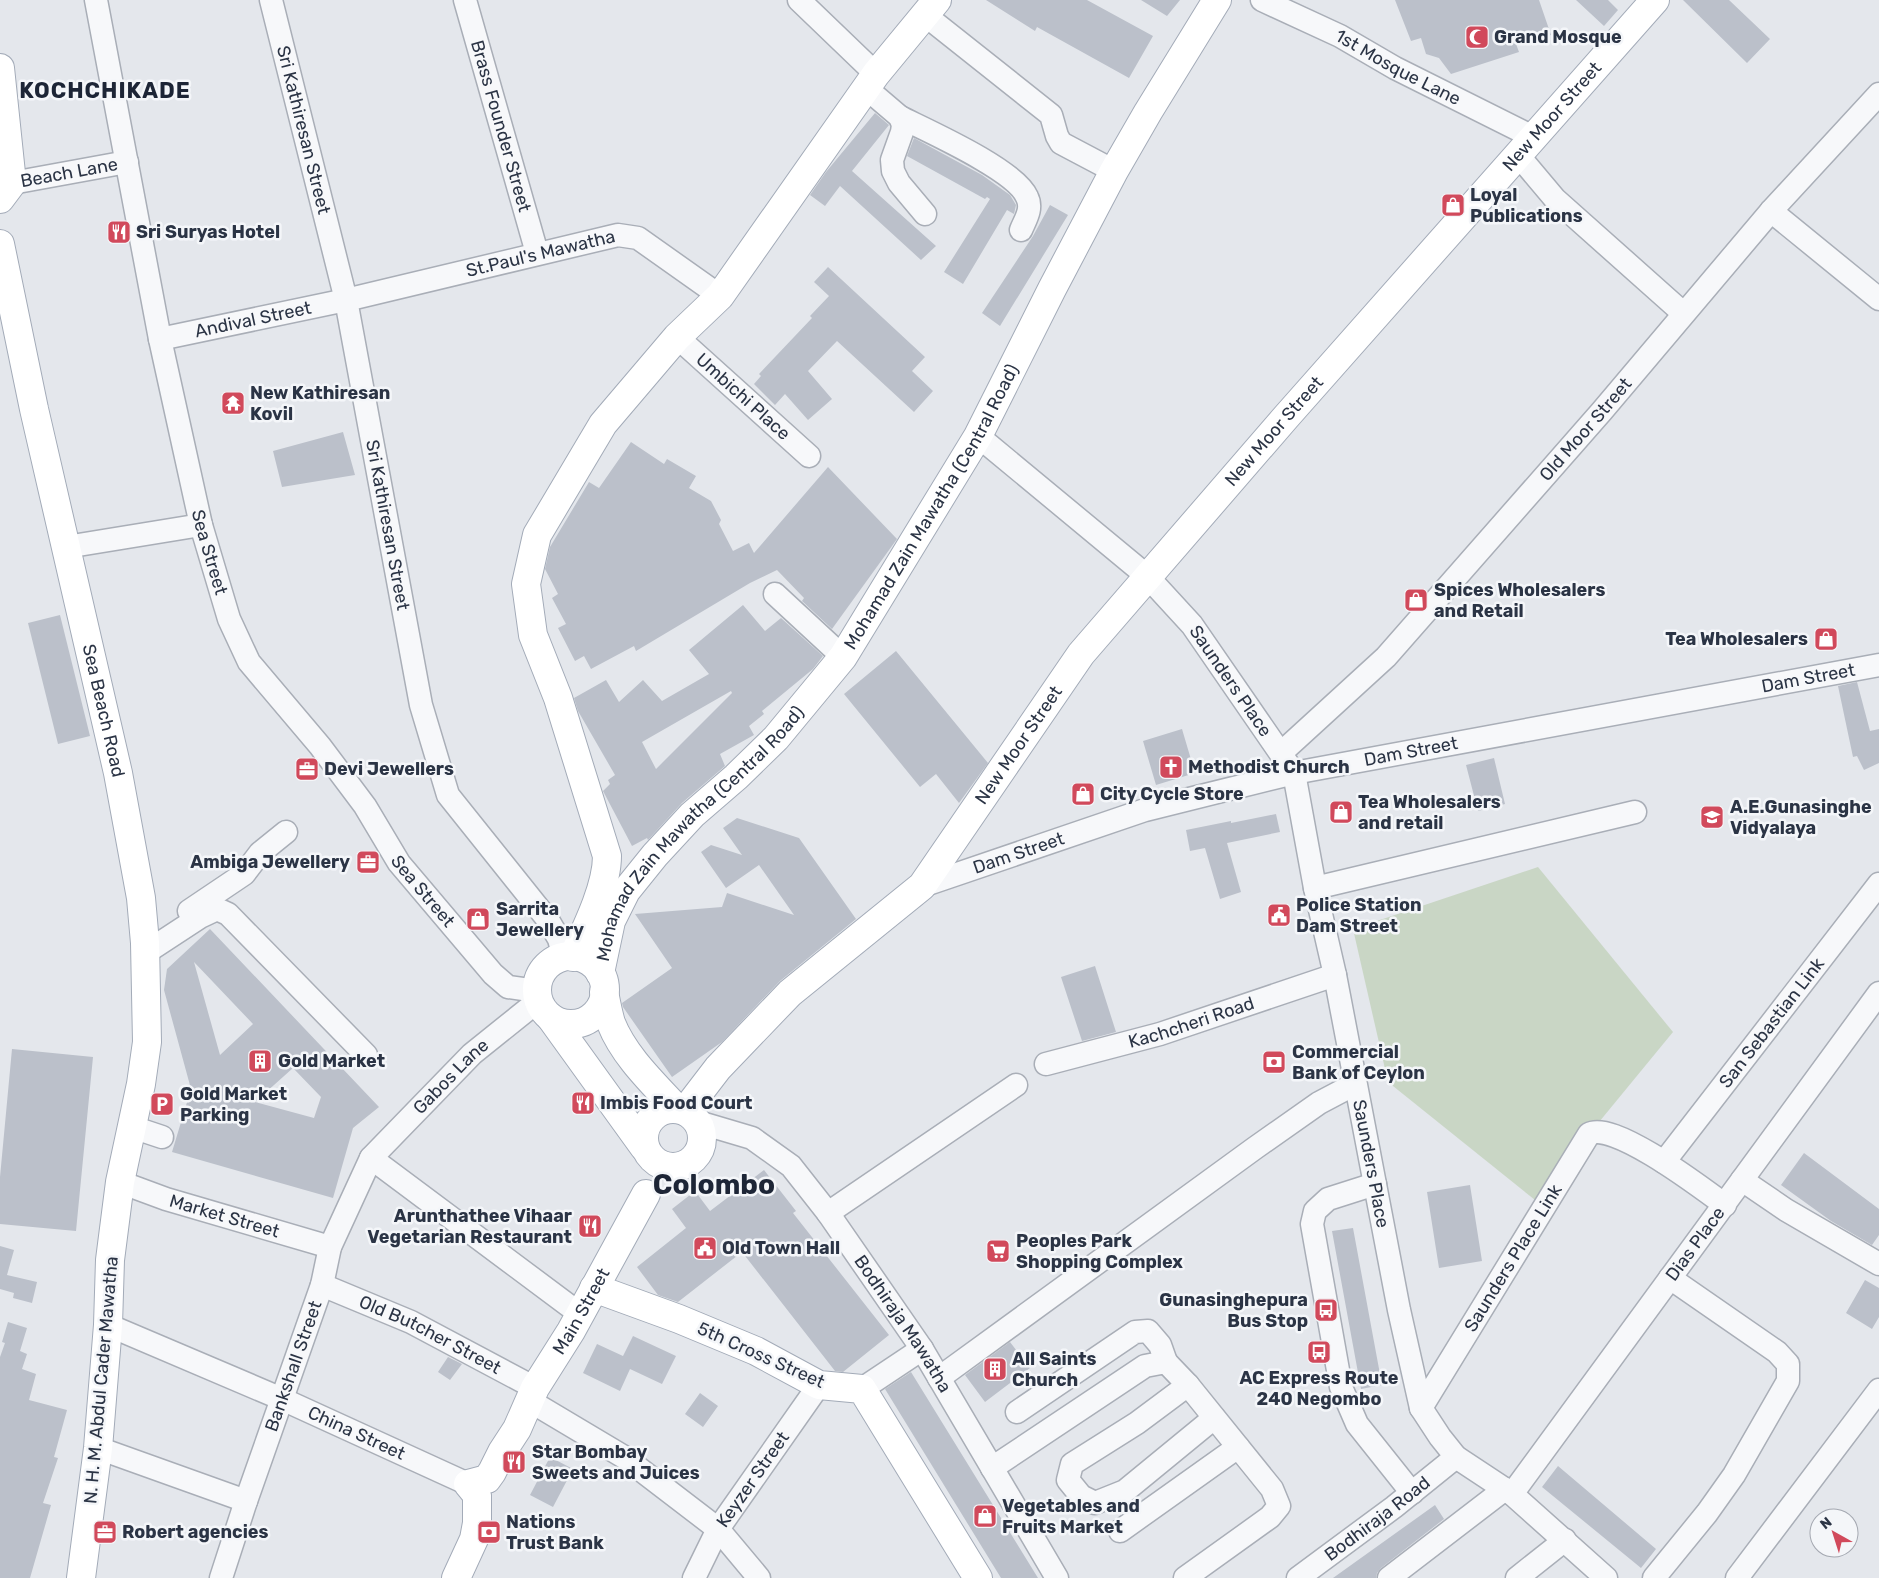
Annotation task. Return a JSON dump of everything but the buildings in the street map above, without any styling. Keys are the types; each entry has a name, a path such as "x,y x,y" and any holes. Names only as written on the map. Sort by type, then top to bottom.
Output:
{"main road":[{"name":"Mohamad Zain Mawatha (Central Road)","path":"602,983 611,921 626,891 655,855 692,815 736,777 776,738 843,657 978,436 1052,289 1114,172 1148,112 1217,0"},
{"name":"New Moor Street","path":"922,886 1081,654 1147,576 1655,0"},
{"path":"568,957 587,927 607,869 607,856 558,698 533,635 526,584 537,535 602,424 677,337 720,296 871,81 931,7"},
{"path":"0,68 6,191"},
{"name":"Sea Beach Road","path":"0,244 34,409 118,773 141,898 145,947 147,1042 120,1182"},
{"path":"599,831 613,848 628,857 640,859 655,855"},
{"name":"Dam Street","path":"686,1114 718,1068 790,993 922,886"},
{"path":"568,957 586,960 602,983 612,1023 624,1046 640,1068 702,1131 700,1149 688,1163 680,1167 656,1159 542,1004 542,972 549,965 568,957"},
{"path":"542,1004 560,1023 580,1023 590,1018 602,1002 602,983"},
{"path":"656,1159 644,1130 648,1122 663,1110 686,1114"},
{"name":"Main Street","path":"474,1539 478,1504 477,1495 468,1484 487,1479 517,1429 532,1394 571,1331 646,1194 656,1159"},
{"name":"N. H. M. Abdul Cader Mawatha","path":"81,1578 98,1448 108,1325 110,1260 120,1182"},
{"name":"5th Cross Street","path":"594,1288 679,1319 756,1351 819,1385 862,1389"},
{"path":"862,1389 978,1578"},
{"name":"Main Street","path":"456,1578 474,1539 489,1515 516,1451 517,1429"}],"street":[{"name":"Sea Street","path":"96,0 160,339 201,525 229,619 249,662 320,746 365,806 399,863 493,974 508,987 542,1004"},
{"name":"Sri Kathiresan Street","path":"271,0 346,300 421,705 448,795 548,920 568,957"},
{"name":"Brass Founder Street","path":"465,0 537,253"},
{"path":"799,0 871,81 900,117 903,125 892,160 893,171 899,182 925,214"},
{"name":"1st Mosque Lane","path":"1262,0 1340,36 1526,146"},
{"path":"931,7 1051,115 1057,136 1062,143 1114,172"},
{"name":"Old Moor Street","path":"1281,753 1386,657 1602,412 1683,313 1771,211 1879,94"},
{"path":"900,117 975,154 1018,185 1028,197 1030,210 1021,230"},
{"path":"1526,146 1555,199 1683,313"},
{"name":"Beach Lane","path":"6,191 126,162"},
{"path":"1771,211 1879,299"},
{"name":"St.Paul's Mawatha","path":"346,300 618,235 630,235 638,238 720,296"},
{"name":"Andival Street","path":"160,339 346,300"},
{"name":"Umbichi Place","path":"677,337 809,456"},
{"name":"Saunders Place","path":"978,436 1147,576 1192,625 1294,773 1315,888 1336,975 1399,1310 1421,1408 1456,1457 1508,1492 1564,1540 1599,1576"},
{"path":"66,547 201,525"},
{"path":"775,594 843,657"},
{"name":"Dam Street","path":"922,886 1146,810 1294,773 1879,665"},
{"path":"1315,888 1635,812"},
{"path":"145,947 244,874 260,852 286,832"},
{"name":"San Sebastian Link","path":"1664,1162 1879,884"},
{"path":"145,947 217,909 228,914 366,1055"},
{"name":"Kachcheri Road","path":"1046,1064 1160,1034 1336,975"},
{"name":"Dias Place","path":"1389,1578 1508,1492 1725,1205 1879,993"},
{"name":"Gabos Lane","path":"371,1158 472,1054 542,1004"},
{"path":"828,1213 1016,1084"},
{"path":"939,1378 1318,1103 1355,1084"},
{"name":"Bodhiraja Mawatha","path":"686,1114 752,1138 791,1166 828,1213 922,1349 1057,1578"},
{"path":"132,1127 162,1137"},
{"name":"Saunders Place Link","path":"1421,1408 1589,1134 1599,1131 1618,1137 1664,1162 1725,1205"},
{"path":"371,1158 580,1314"},
{"name":"Bankshall Street","path":"221,1578 322,1285 330,1247 371,1158"},
{"path":"1742,1180 1786,1210 1879,1264"},
{"name":"Market Street","path":"120,1182 166,1199 330,1247"},
{"path":"1375,1184 1328,1199 1315,1211 1312,1224 1341,1387 1357,1424 1412,1493"},
{"path":"1654,1578 1707,1514 1734,1475 1788,1381 1788,1364 1777,1352 1670,1278"},
{"name":"Old Butcher Street","path":"322,1285 411,1322 532,1394 624,1457 718,1529 759,1578"},
{"name":"China Street","path":"108,1325 282,1399 468,1484"},
{"path":"1017,1412 1135,1332 1148,1332 1160,1345 1166,1362 1188,1385 1272,1489 1278,1506 1270,1517 1184,1578"},
{"path":"862,1389 922,1349"},
{"path":"992,1468 1145,1366 1166,1362"},
{"name":"Keyzer Street","path":"694,1578 718,1529 819,1385"},
{"path":"1188,1385 1137,1423 1072,1464 1068,1480 1081,1496 1095,1503 1126,1491 1214,1418"},
{"path":"1737,1578 1879,1390"},
{"path":"1120,1532 1238,1447"},
{"path":"98,1448 246,1501"},
{"name":"Bodhiraja Road","path":"1298,1578 1412,1493 1456,1457"},
{"path":"1518,1578 1564,1540"}],"green space":[{"path":"1538,867 1673,1032 1535,1200 1388,1082 1353,929"}],"place":[{"name":"Grand Mosque","path":"1477,37"},
{"name":"Loyal Publications","path":"1453,205"},
{"name":"Sri Suryas Hotel","path":"119,232"},
{"name":"New Kathiresan Kovil","path":"233,403"},
{"name":"Spices Wholesalers and Retail","path":"1416,600"},
{"name":"Tea Wholesalers","path":"1826,639"},
{"name":"Methodist Church","path":"1171,767"},
{"name":"Devi Jewellers","path":"307,769"},
{"name":"City Cycle Store","path":"1083,794"},
{"name":"Tea Wholesalers and retail","path":"1341,812"},
{"name":"A.E.Gunasinghe Vidyalaya","path":"1712,817"},
{"name":"Ambiga Jewellery","path":"368,862"},
{"name":"Police Station Dam Street","path":"1279,915"},
{"name":"Sarrita Jewellery","path":"478,919"},
{"name":"Gold Market","path":"260,1061"},
{"name":"Commercial Bank of Ceylon","path":"1274,1062"},
{"name":"Imbis Food Court","path":"583,1103"},
{"name":"Gold Market Parking","path":"162,1104"},
{"name":"Arunthathee Vihaar Vegetarian Restaurant","path":"590,1226"},
{"name":"Old Town Hall","path":"705,1248"},
{"name":"Peoples Park Shopping Complex","path":"998,1251"},
{"name":"Gunasinghepura Bus Stop","path":"1326,1310"},
{"name":"AC Express Route 240 Negombo","path":"1319,1352"},
{"name":"All Saints Church","path":"995,1369"},
{"name":"Star Bombay Sweets and Juices","path":"514,1462"},
{"name":"Vegetables and Fruits Market","path":"985,1516"},
{"name":"Robert agencies","path":"105,1532"},
{"name":"Nations Trust Bank","path":"489,1532"}],"district":[{"name":"KOCHCHIKADE","path":"105,90"},
{"name":"Colombo","path":"714,1184"}]}
